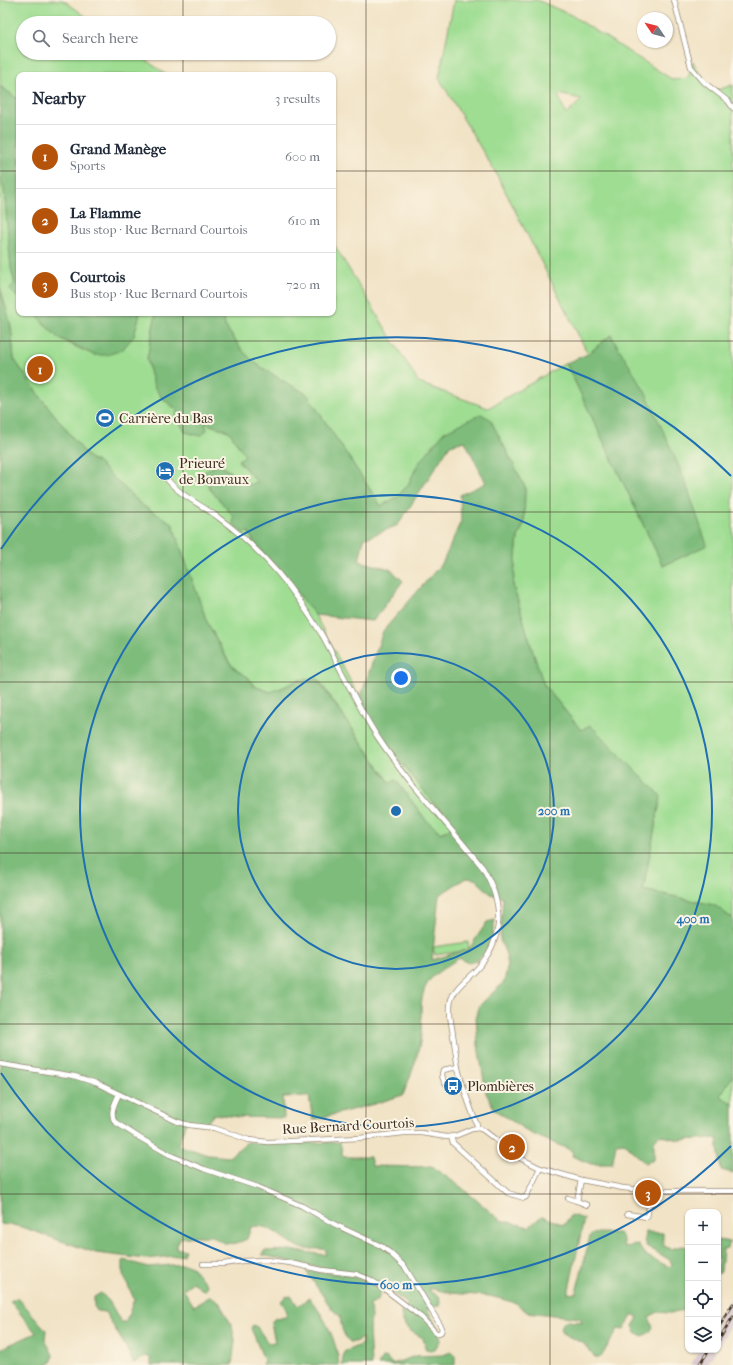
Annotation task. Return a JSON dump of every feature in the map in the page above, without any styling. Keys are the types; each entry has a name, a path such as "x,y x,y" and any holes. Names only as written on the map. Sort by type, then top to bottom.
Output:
{"street":[{"path":"674,0 691,67 705,83 733,108"},
{"path":"166,478 173,487 185,496 241,534 256,547 278,573 290,588 321,635 377,737 413,784 483,868 492,883 498,910 498,930 493,946 477,969 453,993 450,1008 458,1067 478,1128 520,1158 540,1168 581,1180 623,1188 652,1191 733,1190"},
{"name":"Rue Bernard Courtois","path":"0,1064 74,1076 96,1083 178,1122 214,1128 257,1142 360,1138 404,1133 421,1133 442,1137 451,1136 478,1128"},
{"path":"458,1067 444,1070 442,1074 443,1081 446,1084 462,1083"},
{"path":"118,1094 112,1114 113,1119 140,1138 170,1155 204,1169 258,1186 293,1202 336,1225 376,1243 389,1252 405,1267 442,1328 441,1332 436,1333 421,1316 382,1287 356,1274 316,1269 290,1263 266,1260 242,1261 224,1264 203,1264"},
{"path":"451,1136 454,1143 508,1193 524,1198 526,1197 540,1168"},
{"path":"577,1201 581,1180"},
{"path":"627,1214 647,1217 652,1191"},
{"path":"568,1198 587,1205"}],"shaded area":[{"path":"733,1296 733,1322 721,1342 721,1317"},
{"path":"698,1353 714,1353 707,1365 691,1365"}],"green space":[{"path":"0,0 63,0 85,16 16,16 16,60 146,60 163,72 16,72 16,98 0,86"},
{"path":"454,0 537,0 571,15 673,80 688,78 693,62 711,92 733,85 733,919 714,905 643,890 661,796 581,730 544,685 513,585 518,537 524,524 525,487 490,419 418,464 408,485 397,497 381,506 307,395 255,363 242,350 225,326 223,316 336,316 336,248 419,383 488,408 566,363 663,566 706,545 611,335 588,354 498,177 439,78","holes":["558,94 582,99 566,115"]},
{"path":"0,86 16,98 16,296 9,289 15,283 11,268 4,189 0,179"},
{"path":"0,179 4,189 11,268 16,291 16,316 38,316 48,328 61,339 94,355 134,336 139,316 155,316 147,359 154,386 162,398 177,410 204,423 229,431 246,457 238,461 258,482 249,485 218,464 210,489 248,532 254,542 295,589 315,615 360,699 372,725 453,827 441,833 425,819 396,780 391,784 318,679 298,680 270,692 254,686 248,677 236,670 228,660 207,622 172,523 143,506 97,462 88,457 38,394 14,359 11,327 0,286"},
{"path":"0,286 11,327 14,359 38,394 88,457 97,462 143,506 172,523 207,622 228,661 236,670 248,677 254,686 270,692 298,680 317,679 390,783 396,780 425,819 441,833 453,827 372,725 360,699 383,631 443,562 461,521 460,495 486,483 465,441 450,445 398,525 364,539 359,561 390,569 403,581 373,621 315,615 295,589 254,542 249,532 243,533 233,524 234,517 210,489 203,473 218,464 248,485 257,482 238,460 245,456 229,431 205,423 207,430 201,436 185,432 176,416 177,410 162,398 154,386 147,359 155,316 223,316 225,326 242,350 255,363 307,394 381,506 397,497 408,485 418,464 444,432 481,414 490,419 525,487 524,524 518,537 513,585 544,685 581,730 590,725 661,796 643,890 714,905 733,919 733,1075 720,1096 733,1104 733,1173 721,1170 717,1138 679,1140 659,1135 654,1141 654,1160 645,1163 624,1143 616,1144 612,1164 591,1164 572,1156 573,1151 532,1134 495,1110 486,1093 478,1045 476,1016 478,1007 504,982 507,969 506,954 500,940 503,898 491,894 475,879 466,878 439,895 432,960 469,949 487,922 495,920 491,940 486,952 482,956 469,963 459,958 435,975 426,986 423,993 419,1049 403,1095 313,1120 309,1096 283,1097 284,1118 239,1117 214,1114 206,1124 186,1122 178,1145 208,1155 229,1157 247,1142 269,1144 340,1142 343,1157 370,1157 372,1166 432,1167 461,1187 500,1220 529,1227 542,1216 564,1225 571,1215 584,1219 568,1294 576,1293 590,1236 595,1233 619,1233 622,1236 624,1247 638,1245 645,1255 669,1267 672,1264 670,1260 646,1246 644,1240 645,1232 663,1233 663,1245 670,1249 685,1246 685,1310 670,1313 658,1312 649,1317 653,1327 649,1333 642,1336 636,1332 633,1326 638,1318 633,1314 624,1330 618,1329 601,1357 595,1357 584,1344 562,1333 560,1328 565,1321 582,1322 580,1318 527,1312 516,1303 490,1296 451,1293 429,1288 430,1292 439,1296 439,1306 427,1308 438,1329 441,1339 435,1349 426,1349 423,1338 410,1331 405,1326 401,1312 408,1304 381,1285 346,1271 311,1266 262,1255 264,1251 290,1250 326,1255 326,1250 302,1248 265,1227 251,1227 247,1239 229,1244 221,1242 213,1236 180,1238 176,1248 185,1250 183,1255 146,1259 96,1253 19,1226 0,1224"},
{"path":"38,316 139,316 134,336 122,350 107,355 94,355 57,337"},
{"path":"611,335 647,395 684,478 707,545 663,566 566,363 588,354"},
{"path":"468,942 469,950 435,955 433,947"},
{"path":"733,1075 733,1104 719,1096"},
{"path":"721,1240 730,1242 728,1248 723,1249 721,1272"},
{"path":"123,1260 148,1267 184,1264 192,1267 207,1285 206,1290 201,1289 193,1282 183,1289 194,1306 211,1296 219,1302 232,1326 235,1340 232,1365 151,1365 151,1359 147,1356 133,1363 127,1349 105,1312 97,1311 94,1306 94,1297 101,1293 109,1301 121,1322 126,1322 134,1299 123,1274"},
{"path":"306,1271 345,1274 364,1280 381,1290 378,1300 370,1304 371,1319 369,1329 371,1365 342,1365 344,1352 362,1344 362,1338 355,1342 350,1342 347,1339 342,1330 340,1316 332,1309"},
{"path":"291,1296 298,1306 309,1298 315,1305 333,1338 339,1365 262,1365 264,1360 251,1328 253,1325 257,1327 268,1343 275,1342 271,1323 274,1319 286,1317 287,1311 281,1301 285,1297"},
{"path":"18,1298 46,1330 45,1339 53,1355 52,1362 47,1365 0,1365 0,1349 36,1333 10,1301"},
{"path":"451,1352 455,1355 455,1365 378,1365 382,1358 386,1357 392,1364 416,1356 443,1355"}],"railway":[{"path":"721,1323 733,1304"},
{"path":"721,1336 733,1317"},
{"path":"699,1365 707,1353"}],"place":[{"name":"Grand Manège","path":"40,369"},
{"name":"Carrière du Bas","path":"105,418"},
{"name":"Prieuré de Bonvaux","path":"165,471"},
{"name":"Plombières","path":"453,1086"},
{"name":"La Flamme","path":"512,1147"},
{"name":"Courtois","path":"648,1193"}]}
